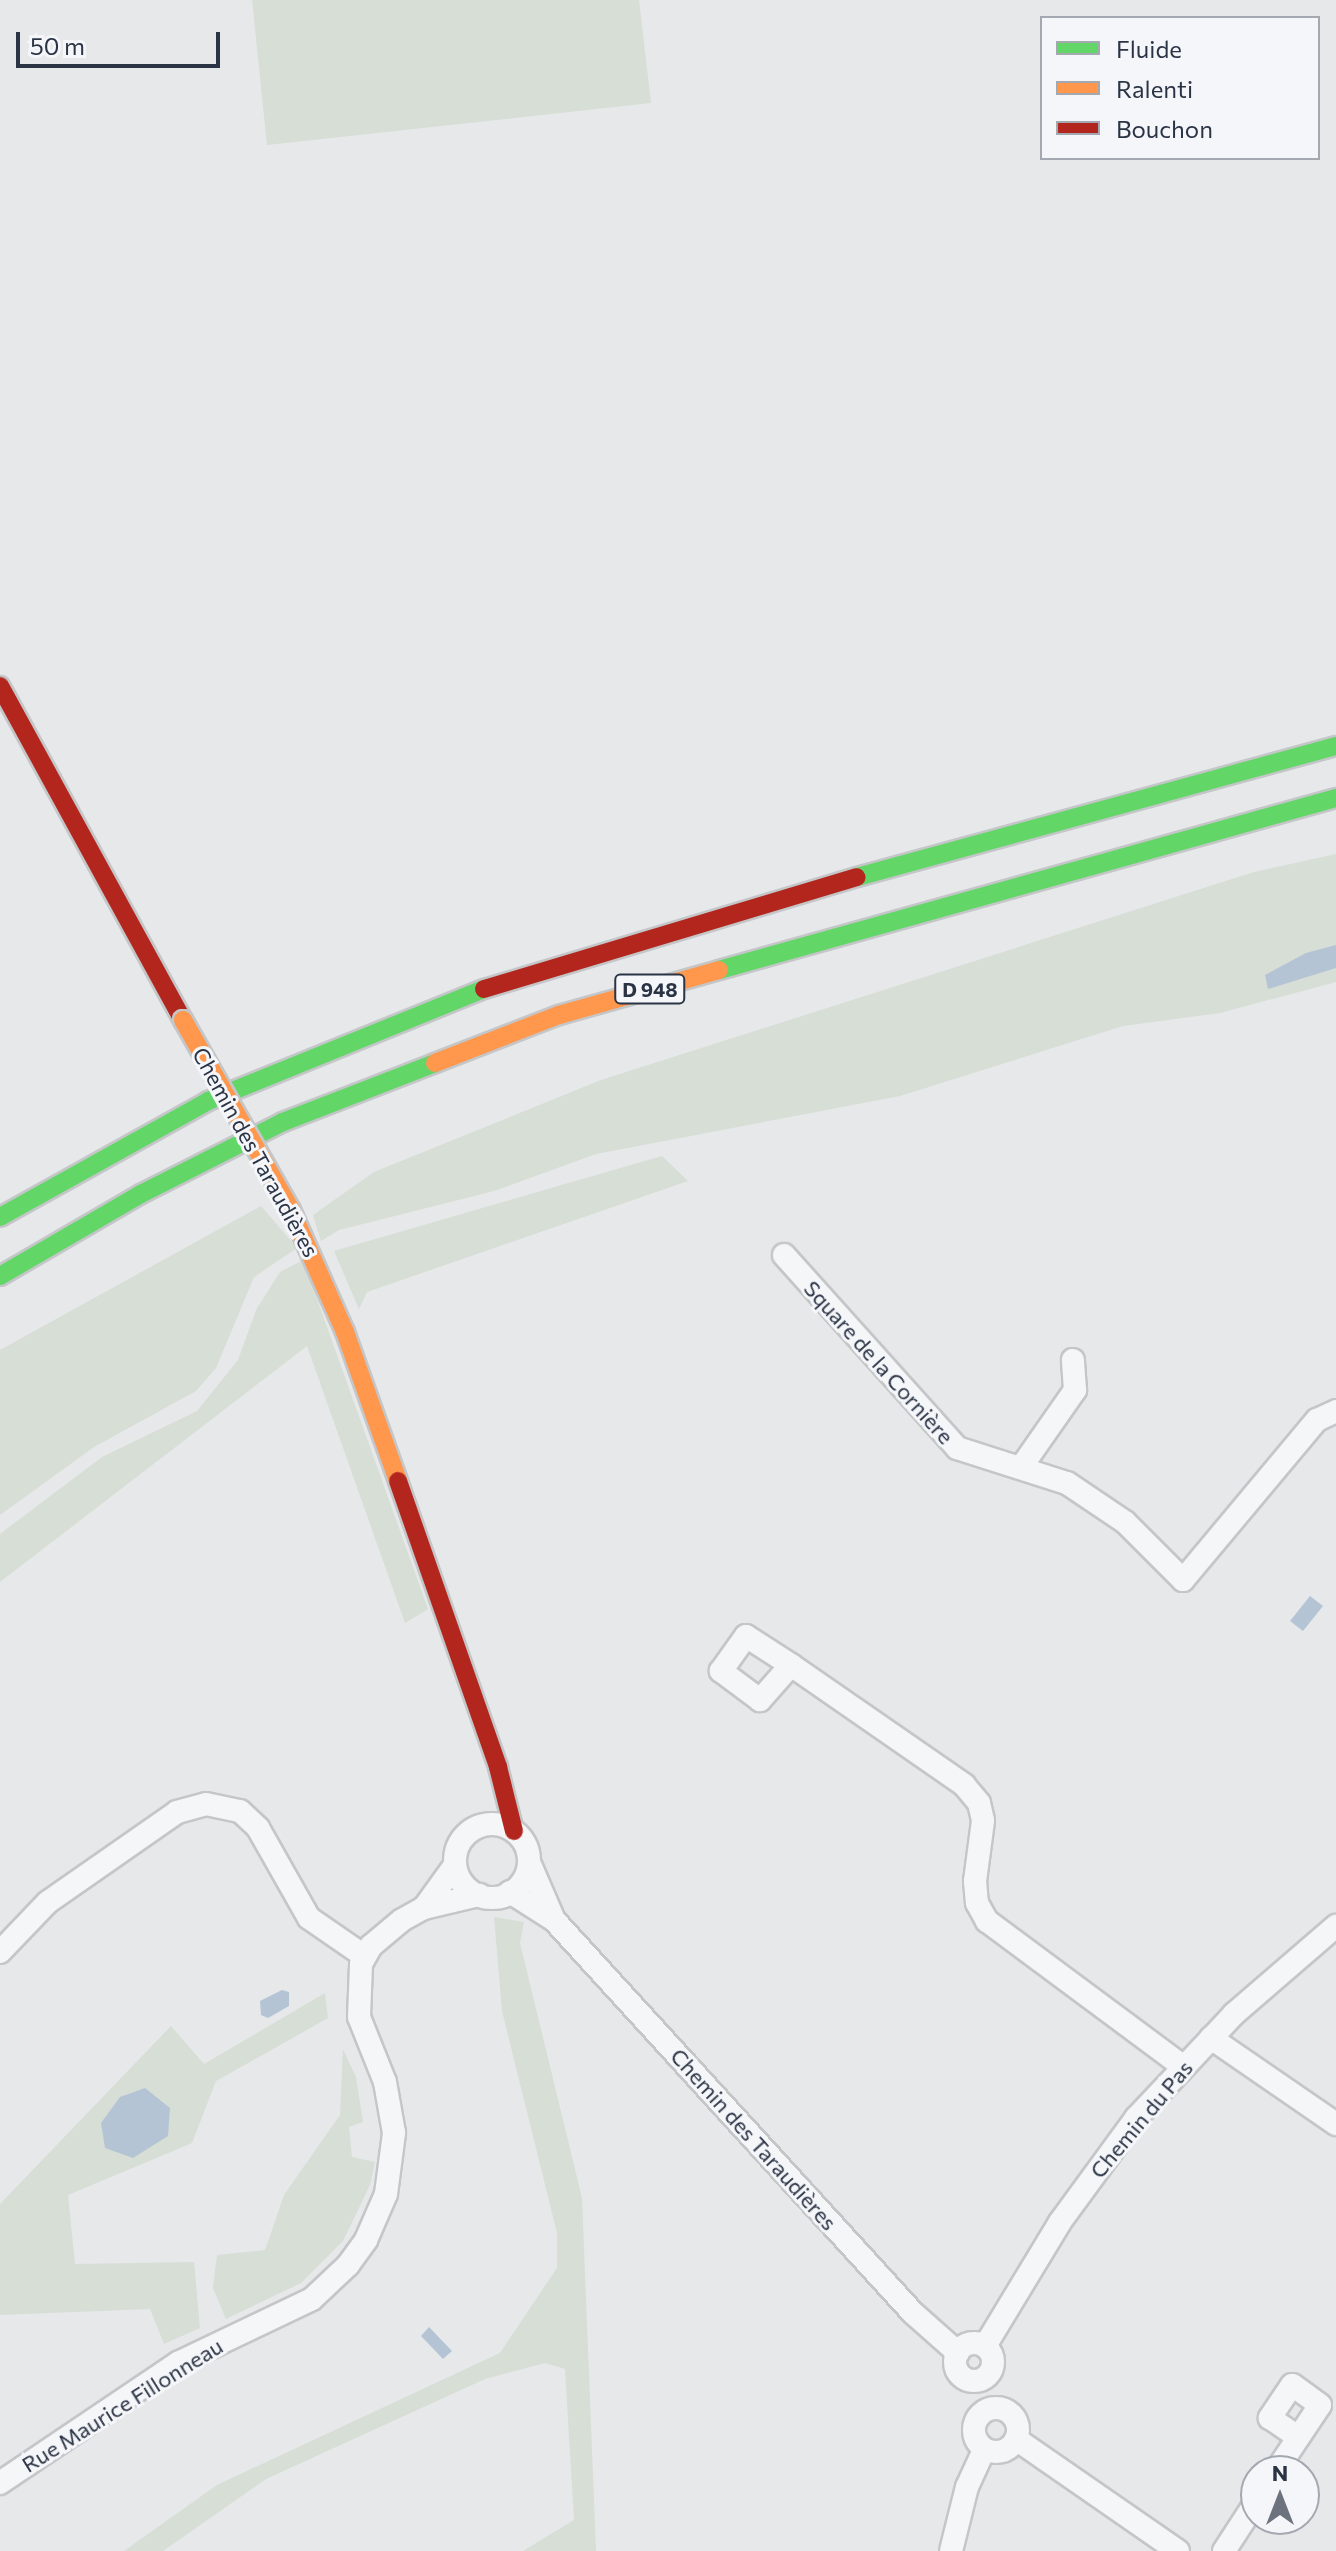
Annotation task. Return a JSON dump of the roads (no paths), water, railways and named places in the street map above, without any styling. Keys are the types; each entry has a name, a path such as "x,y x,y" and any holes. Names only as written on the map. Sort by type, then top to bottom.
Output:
{"main road":[{"name":"Chemin des Taraudières","path":"0,686 291,1210 345,1332 501,1781 514,1831"},
{"name":"D 948","path":"0,1217 208,1101 477,991 826,885 1336,746"},
{"name":"D 948","path":"0,1276 141,1194 283,1122 559,1015 1336,798"}],"street":[{"name":"Square de la Cornière","path":"784,1255 957,1448 992,1462 1022,1466 1067,1483 1125,1522 1183,1580 1317,1420 1336,1411"},
{"path":"1022,1466 1075,1390 1073,1360"},
{"path":"791,1665 964,1785 979,1803 983,1821 975,1881 977,1903 987,1921 1182,2066"},
{"path":"424,1908 455,1865 462,1840 483,1825 501,1781"},
{"path":"0,1952 48,1902 177,1812 206,1804 240,1811 258,1828 309,1918 364,1956 382,1934 424,1908 479,1895 510,1892 523,1879 529,1862 525,1844 514,1831 483,1825"},
{"name":"Chemin des Taraudières","path":"529,1862 554,1920"},
{"path":"455,1865 462,1882 479,1895"},
{"name":"Chemin des Taraudières","path":"510,1892 554,1920 913,2313 958,2353"},
{"name":"Chemin du Pas","path":"985,2346 1060,2222 1136,2118 1211,2038 1336,1926"},
{"name":"Rue Maurice Fillonneau","path":"0,2483 178,2363 312,2299 366,2240 386,2194 394,2133 385,2082 359,2017 356,1990 364,1956"},
{"path":"1211,2038 1336,2124"},
{"path":"967,2344 985,2346 993,2360 991,2371 1008,2411 1016,2421 1016,2439 999,2452 984,2450 973,2433 979,2414 970,2380 957,2369 958,2353 967,2344"},
{"path":"970,2380 991,2371"},
{"path":"979,2414 993,2408 1008,2411"},
{"path":"1286,2455 1298,2437"},
{"path":"1016,2439 1178,2551"},
{"path":"951,2551 967,2487 984,2450"},
{"path":"1224,2551 1240,2526"}],"water":[{"path":"1336,945 1336,968 1268,989 1265,975 1306,953"},
{"path":"1310,1596 1323,1606 1303,1631 1290,1621"},
{"path":"282,1990 289,1992 289,2006 268,2018 261,2015 260,2001"},
{"path":"145,2088 170,2108 168,2136 133,2158 105,2148 101,2123 120,2097"},
{"path":"429,2327 452,2351 443,2359 421,2336"}]}
